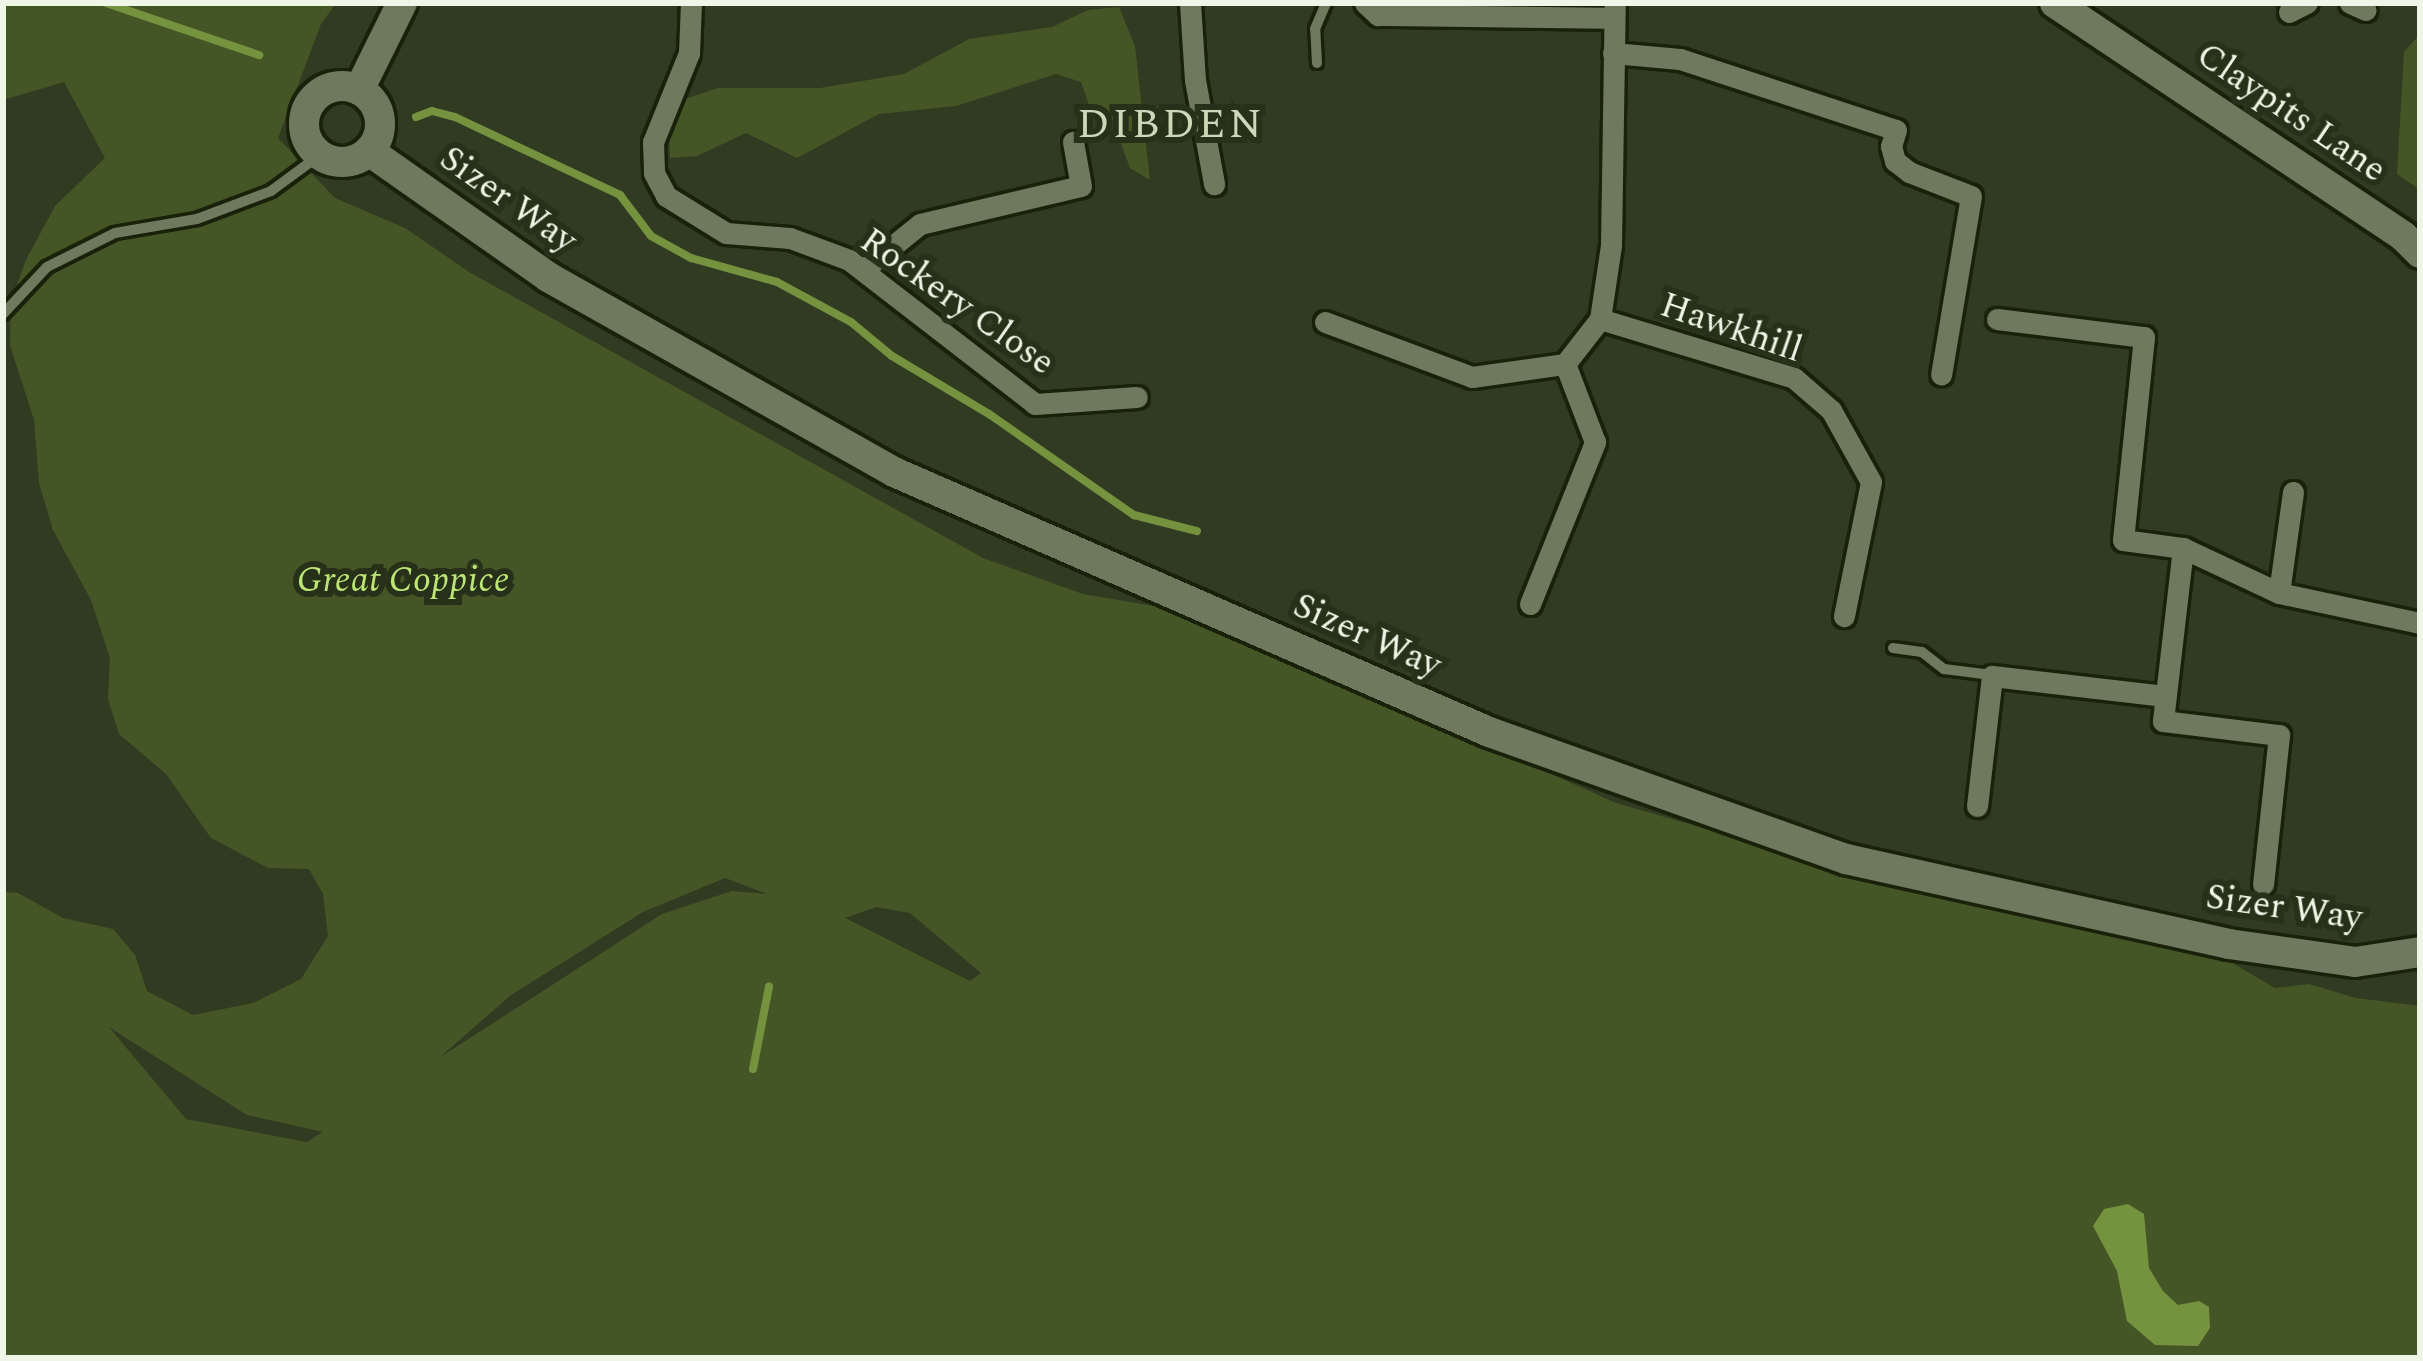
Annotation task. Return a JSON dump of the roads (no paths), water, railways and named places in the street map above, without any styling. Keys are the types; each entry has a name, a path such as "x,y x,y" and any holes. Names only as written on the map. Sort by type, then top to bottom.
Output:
{"street":[{"path":"359,90 402,3"},
{"name":"Rockery Close","path":"691,3 689,53 653,142 654,173 666,196 726,233 790,238 863,270 1035,404 1137,397"},
{"path":"1190,3 1196,80 1214,184"},
{"path":"1325,322 1472,377 1565,364 1600,319 1611,245 1614,10 1378,15 1365,3"},
{"name":"Claypits Lane","path":"2055,3 2403,236 2420,253"},
{"path":"1613,53 1681,58 1896,130 1891,146 1895,160 1909,172 1971,196 1941,375"},
{"path":"328,88 359,90 379,116 369,151 352,161 320,155 306,135 308,107 328,88"},
{"path":"863,270 920,224 1081,186 1073,142"},
{"name":"Sizer Way","path":"369,151 548,277 894,472 1489,732 1846,859 2229,944 2355,962 2420,952"},
{"name":"Hawkhill","path":"1600,319 1794,378 1832,410 1871,482 1844,616"},
{"path":"1997,319 2144,337 2123,540 2183,548 2279,592 2420,623"},
{"path":"1531,604 1595,442 1565,364"},
{"path":"2279,592 2293,492"},
{"path":"2183,548 2163,721 2279,735 2263,884"},
{"path":"1977,806 1992,676 2165,696"}],"lane":[{"path":"1317,63 1316,29 1326,3"},
{"path":"3,314 47,267 115,233 196,219 271,191 320,155"},
{"path":"1894,648 1922,652 1944,669 1992,676"}],"waterway":[{"path":"106,3 259,55"},
{"path":"416,117 432,111 455,117 620,195 651,236 691,258 777,282 851,322 892,356 989,414 1134,515 1197,531"},
{"path":"753,1069 769,987"}],"district":[{"name":"DIBDEN","path":"1171,125"}],"park label":[{"name":"Great Coppice","path":"403,581"}]}
